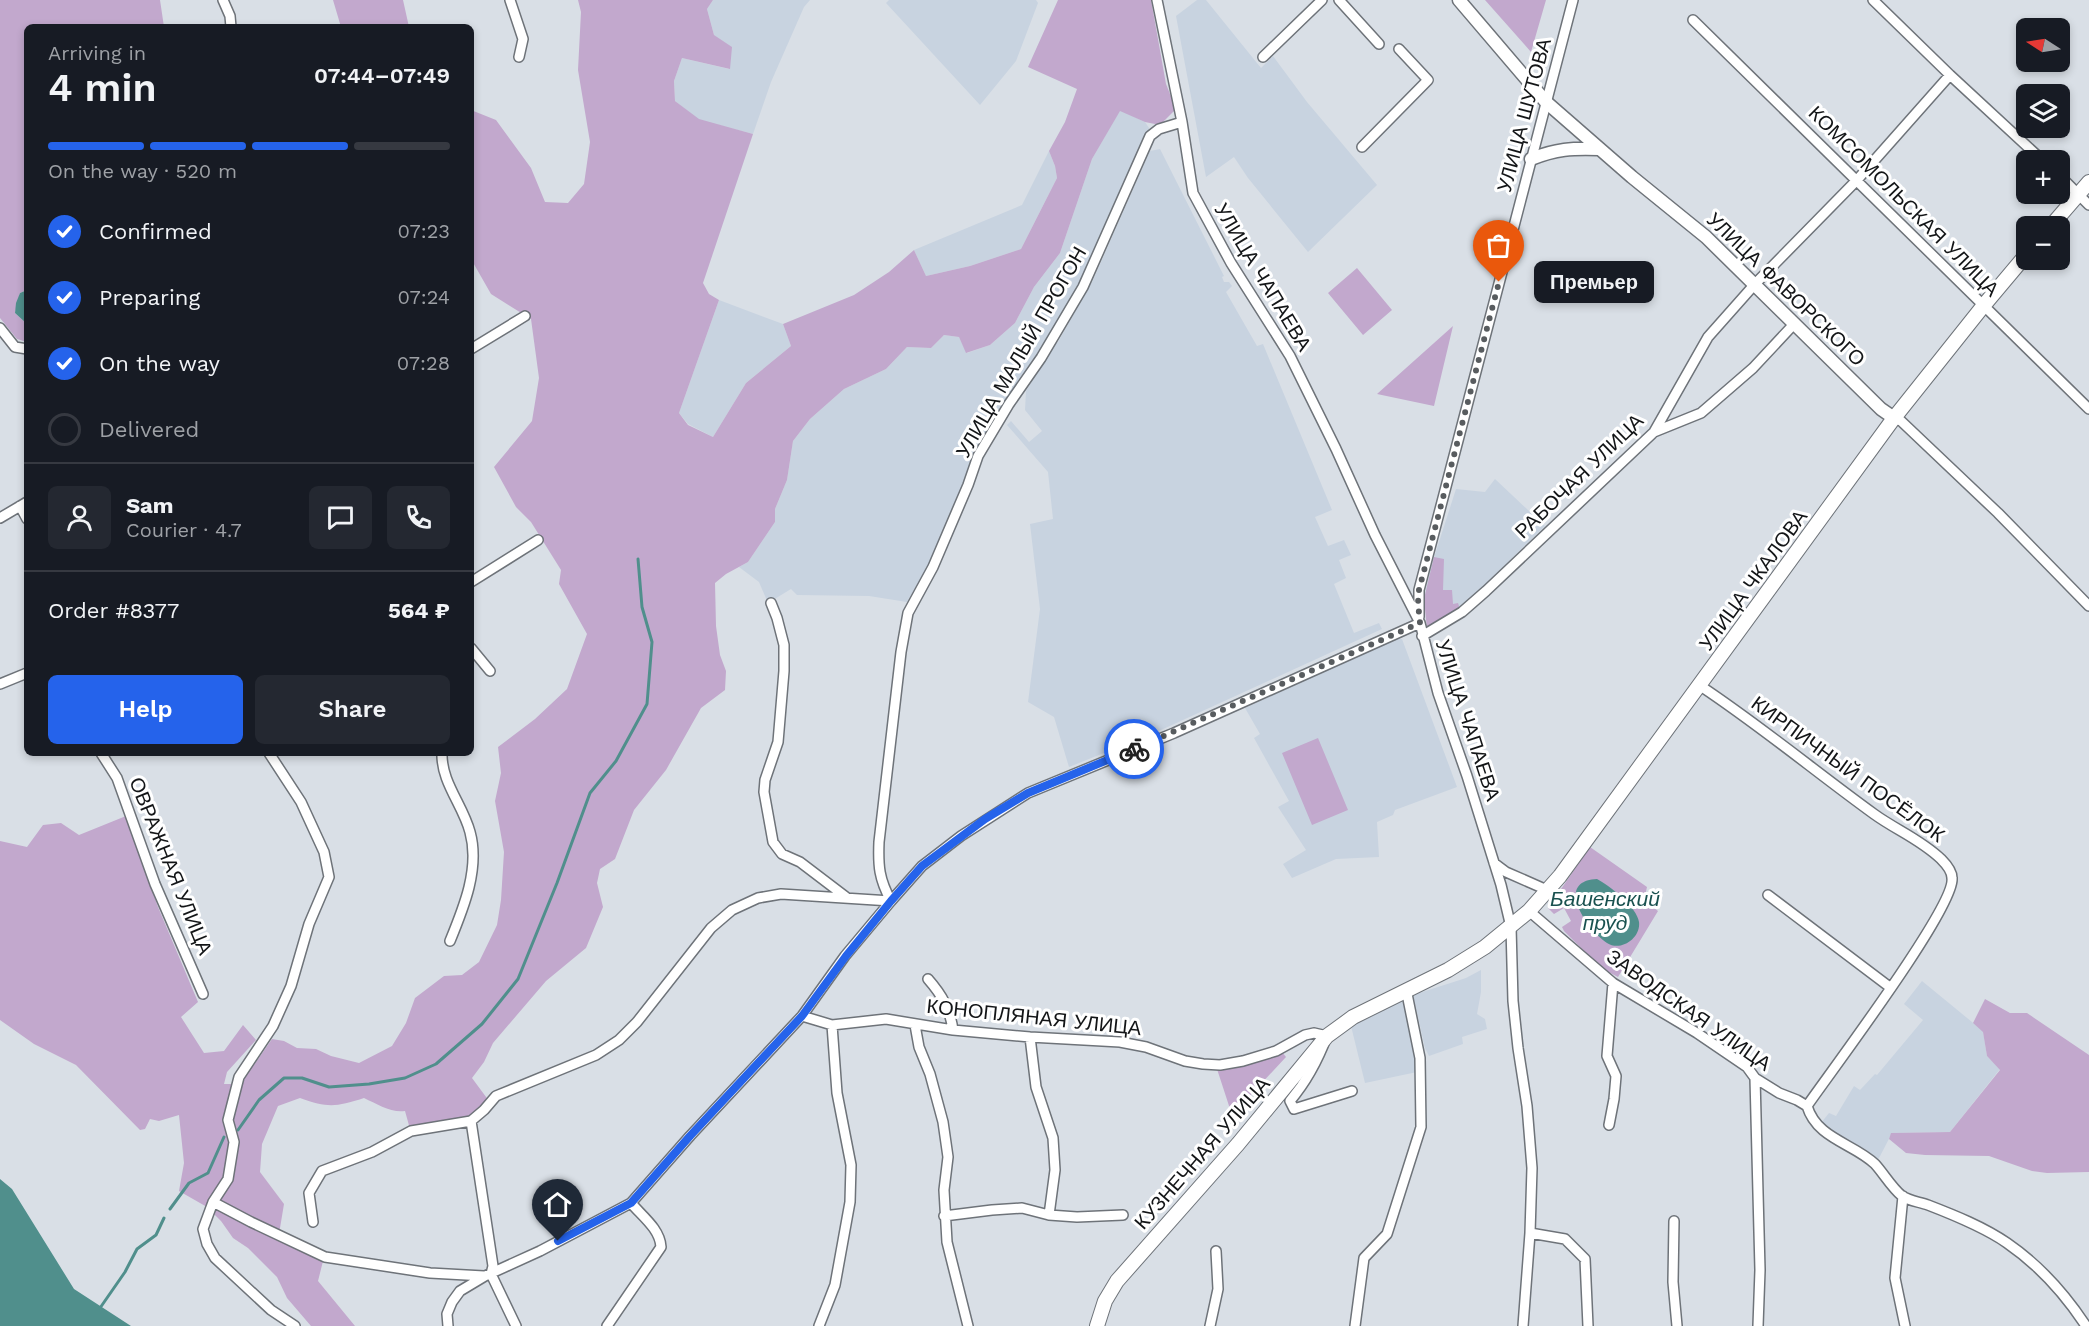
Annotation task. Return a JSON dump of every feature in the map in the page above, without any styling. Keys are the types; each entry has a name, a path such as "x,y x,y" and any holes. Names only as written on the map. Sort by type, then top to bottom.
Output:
{"main road":[{"path":"2060,216 2089,182"},
{"name":"УЛИЦА ЧКАЛОВА","path":"1511,927 1529,911 1560,876 1894,418 2016,267"},
{"path":"1406,989 1472,956 1511,927"},
{"name":"КУЗНЕЧНАЯ УЛИЦА","path":"1097,1326 1105,1301 1117,1281 1238,1144 1327,1036 1353,1017 1406,989"}],"street":[{"path":"223,0 231,24"},
{"path":"510,0 523,39 519,57"},
{"name":"УЛИЦА ЧАПАЕВА","path":"1157,0 1182,122 1193,193 1231,263 1290,356 1336,448 1375,535 1420,623 1438,693 1494,863 1511,927 1513,1001 1527,1106 1532,1168 1523,1326"},
{"path":"1263,57 1322,0"},
{"path":"1339,0 1379,44"},
{"name":"УЛИЦА ФАВОРСКОГО","path":"1459,0 1546,102 1706,237 1881,409 1901,421 1998,513 2089,606"},
{"name":"УЛИЦА ШУТОВА","path":"1420,623 1419,590 1573,0"},
{"path":"1874,0 2031,150"},
{"name":"КОМСОМОЛЬСКАЯ УЛИЦА","path":"1693,20 2089,409"},
{"path":"1362,147 1428,80 1399,50"},
{"name":"РАБОЧАЯ УЛИЦА","path":"1422,636 1462,612 1486,591 1654,432 1708,337 1755,284 1857,180 1950,75"},
{"name":"УЛИЦА МАЛЫЙ ПРОГОН","path":"891,901 883,887 878,867 879,842 901,652 908,613 933,567 978,456 1083,287 1150,136 1159,129 1182,122"},
{"path":"1531,159 1567,148 1599,149"},
{"path":"2070,185 2089,205"},
{"path":"474,347 525,316"},
{"path":"1654,432 1701,413 1754,368 1795,323"},
{"path":"0,328 15,347 24,348"},
{"path":"0,518 24,504"},
{"path":"474,580 538,540"},
{"path":"771,603 784,645 784,671 778,742 765,780 764,792 769,827 773,842 782,854 800,862 846,897"},
{"path":"448,1326 447,1314 460,1291 631,1203 802,1016 846,956 891,901 930,860 985,819 1028,793 1174,733 1420,623"},
{"path":"474,651 490,670"},
{"path":"0,684 24,674"},
{"name":"КИРПИЧНЫЙ ПОСЁЛОК","path":"1698,687 1702,687 1753,721 1876,816 1917,839 1950,870 1952,886 1940,910 1891,988 1807,1106"},
{"name":"ОВРАЖНАЯ УЛИЦА","path":"103,756 117,778 155,884 203,994"},
{"path":"271,756 301,802 324,852 330,877 309,924 291,986 273,1026 236,1084 228,1119 234,1142 228,1179 213,1202 203,1229 207,1244 215,1258 271,1310 295,1326"},
{"path":"442,756 451,790 471,832 473,871 462,911 450,941"},
{"path":"1494,863 1506,872 1547,890"},
{"path":"313,1222 309,1193 322,1171 372,1152 411,1131 471,1121 496,1096 596,1055 619,1040 637,1022 711,928 732,910 758,898 781,894 891,901"},
{"path":"1768,895 1891,988"},
{"name":"ЗАВОДСКАЯ УЛИЦА","path":"1529,911 1613,983 1697,1033 1747,1067 1755,1078 1779,1093 1807,1106"},
{"path":"928,979 946,1004 951,1015 953,1030"},
{"path":"1609,1125 1616,1076 1607,1056 1613,983"},
{"path":"1355,1326 1364,1258 1388,1234 1421,1127 1420,1058 1406,989"},
{"name":"КОНОПЛЯНАЯ УЛИЦА","path":"802,1016 832,1025 886,1019 953,1030 1120,1042 1165,1052 1185,1061 1203,1065 1243,1061 1276,1051 1305,1035 1314,1033 1327,1036"},
{"path":"819,1326 834,1285 850,1202 851,1165 837,1093 832,1025"},
{"path":"915,1025 919,1047 930,1074 943,1122 948,1157 944,1190 947,1242 968,1326"},
{"path":"1327,1036 1305,1083 1290,1101 1294,1109 1352,1091"},
{"path":"1030,1037 1036,1087 1053,1138 1055,1170 1049,1215"},
{"path":"1755,1078 1760,1270 1758,1326"},
{"path":"1807,1106 1809,1114 1818,1126 1874,1163 1903,1196 1939,1209 2007,1242 2052,1281 2072,1304 2085,1326"},
{"path":"471,1121 492,1266 488,1275"},
{"path":"1903,1196 1895,1278 1905,1326"},
{"path":"213,1202 325,1257 430,1273 488,1275"},
{"path":"612,1324 660,1247 654,1228 631,1203"},
{"path":"944,1216 1022,1209 1049,1215 1077,1217 1123,1215"},
{"path":"1674,1221 1673,1282 1677,1326"},
{"path":"1530,1233 1565,1239 1585,1259 1588,1326"},
{"path":"1210,1326 1218,1289 1216,1251"},
{"path":"488,1275 516,1326"}],"shaded area":[{"path":"0,0 160,0 164,24 24,24 24,291 20,293 15,313 24,321 24,341 17,339 0,318"},
{"path":"333,0 403,0 408,24 340,24"},
{"path":"578,0 713,0 707,9 714,35 732,47 730,69 682,58 674,81 675,101 699,119 753,134 703,283 709,294 719,300 679,413 688,425 713,437 746,383 791,346 783,324 854,295 889,272 914,250 926,276 970,266 1021,249 1057,178 1049,151 1065,122 1077,89 1028,67 1058,0 1151,0 1166,84 1176,109 1160,125 1145,122 1120,111 1092,159 1060,253 1034,287 1015,323 990,345 966,353 959,337 944,335 931,348 907,347 886,369 844,389 810,419 793,441 787,480 775,509 775,522 748,562 715,583 716,626 720,655 726,671 725,690 701,708 666,770 634,810 615,859 600,869 597,883 603,907 586,948 546,981 493,1043 484,1062 472,1078 489,1101 470,1119 410,1129 405,1111 389,1109 364,1098 332,1105 300,1098 278,1106 262,1144 260,1172 284,1204 278,1240 323,1261 318,1281 355,1326 311,1326 287,1298 277,1277 248,1248 233,1238 207,1207 179,1191 184,1163 179,1115 159,1121 150,1119 145,1129 140,1130 76,1065 34,1044 0,1020 0,841 27,847 43,825 61,823 79,835 126,816 158,907 198,1002 181,1017 204,1053 224,1051 243,1025 256,1040 227,1072 224,1084 235,1084 254,1065 272,1039 284,1041 297,1048 316,1049 331,1056 359,1063 392,1046 406,1023 415,998 444,976 462,975 479,962 497,925 501,900 504,852 495,801 501,773 498,747 535,719 567,689 587,634 559,584 561,570 531,522 516,507 494,467 532,421 539,378 531,319 491,294 474,264 474,111 496,120 531,168 545,202 568,203 584,184 590,142 578,70 581,12"},
{"path":"713,0 810,0 804,7 771,82 753,134 699,120 675,101 674,81 682,58 729,69 714,35 707,9"},
{"path":"889,0 1036,0 1038,3 1016,61 980,105 886,3"},
{"path":"1197,0 1206,0 1261,68 1273,56 1307,102 1377,185 1308,252 1248,178 1234,157 1206,177 1176,16"},
{"path":"1485,0 1546,0 1531,52"},
{"path":"1120,110 1145,122 1151,131 1081,284 1052,335 1010,400 936,553 907,602 869,596 797,595 791,589 768,603 759,582 739,567 748,562 775,522 775,509 787,480 793,441 810,419 844,389 886,369 907,347 931,348 944,335 959,337 967,353 990,345 1015,323 1034,287 1060,253 1092,159"},
{"path":"1160,149 1224,276 1222,277 1224,282 1229,282 1232,286 1226,292 1257,346 1263,344 1332,510 1315,517 1328,546 1344,540 1351,555 1339,560 1346,578 1334,584 1354,633 1379,623 1382,629 1161,730 1069,767 1054,717 1028,702 1040,609 1030,524 1053,519 1048,472 1007,425 1011,421 1029,442 1042,431 1025,410 1026,391 1055,343 1058,342 1093,280 1150,151"},
{"path":"1049,151 1057,178 1021,249 970,266 926,276 914,250 1022,205"},
{"path":"1357,268 1392,310 1363,335 1328,293"},
{"path":"719,300 783,324 791,346 746,383 713,437 688,424 679,413"},
{"path":"1453,326 1434,406 1377,394"},
{"path":"1495,479 1545,526 1460,609 1424,599 1430,570 1456,489 1485,492"},
{"path":"1434,557 1444,559 1443,590 1452,590 1453,604 1458,603 1460,609 1427,629 1424,599"},
{"path":"1394,639 1402,639 1457,787 1395,810 1393,815 1377,822 1379,857 1336,859 1292,878 1283,864 1306,850 1278,807 1289,801 1254,738 1260,734 1245,708"},
{"path":"1318,738 1348,810 1312,825 1282,753"},
{"path":"1590,847 1647,887 1644,900 1658,911 1618,977 1601,968 1564,931 1562,927 1571,921 1564,908 1554,914 1548,908"},
{"path":"1481,970 1481,992 1477,1014 1485,1019 1487,1029 1462,1037 1463,1044 1429,1056 1425,1048 1413,995 1466,978"},
{"path":"1922,981 1983,1031 1987,1056 2000,1069 1950,1132 1892,1133 1878,1160 1821,1123 1829,1113 1836,1116 1854,1086 1860,1090 1875,1074 1877,1075 1923,1020 1904,1004"},
{"path":"1985,999 2010,1013 2027,1013 2089,1055 2089,1172 2032,1171 1989,1156 1906,1153 1889,1139 1891,1133 1950,1132 2000,1070 1987,1056 1983,1032 1973,1023"},
{"path":"1405,1000 1417,1072 1365,1083 1351,1026 1365,1016"},
{"path":"1282,1052 1286,1057 1232,1115 1217,1069 1245,1064"}],"water":[{"path":"24,291 24,321 15,313 20,293"},
{"name":"Башенский пруд","path":"1597,879 1622,898 1637,916 1639,928 1637,933 1624,945 1612,945 1599,937 1578,907 1577,888 1584,882"},
{"path":"0,1179 12,1189 74,1289 131,1326 0,1326"}],"waterway":[{"path":"238,1130 259,1100 284,1078 302,1078 329,1087 369,1084 405,1078 436,1064 482,1024 518,979 590,793 616,761 647,704 652,642 642,607 638,559"},
{"path":"170,1209 189,1183 208,1173 224,1137"},
{"path":"100,1308 125,1272 137,1249 156,1235 164,1218"}],"way so far":[{"path":"1134,749 1420,623 1419,590 1499,282"}],"place":[{"name":"Премьер","path":"1499,282"}],"route":[{"path":"558,1241 631,1203 802,1016 846,956 922,866 985,819 1028,793 1134,749"}]}
